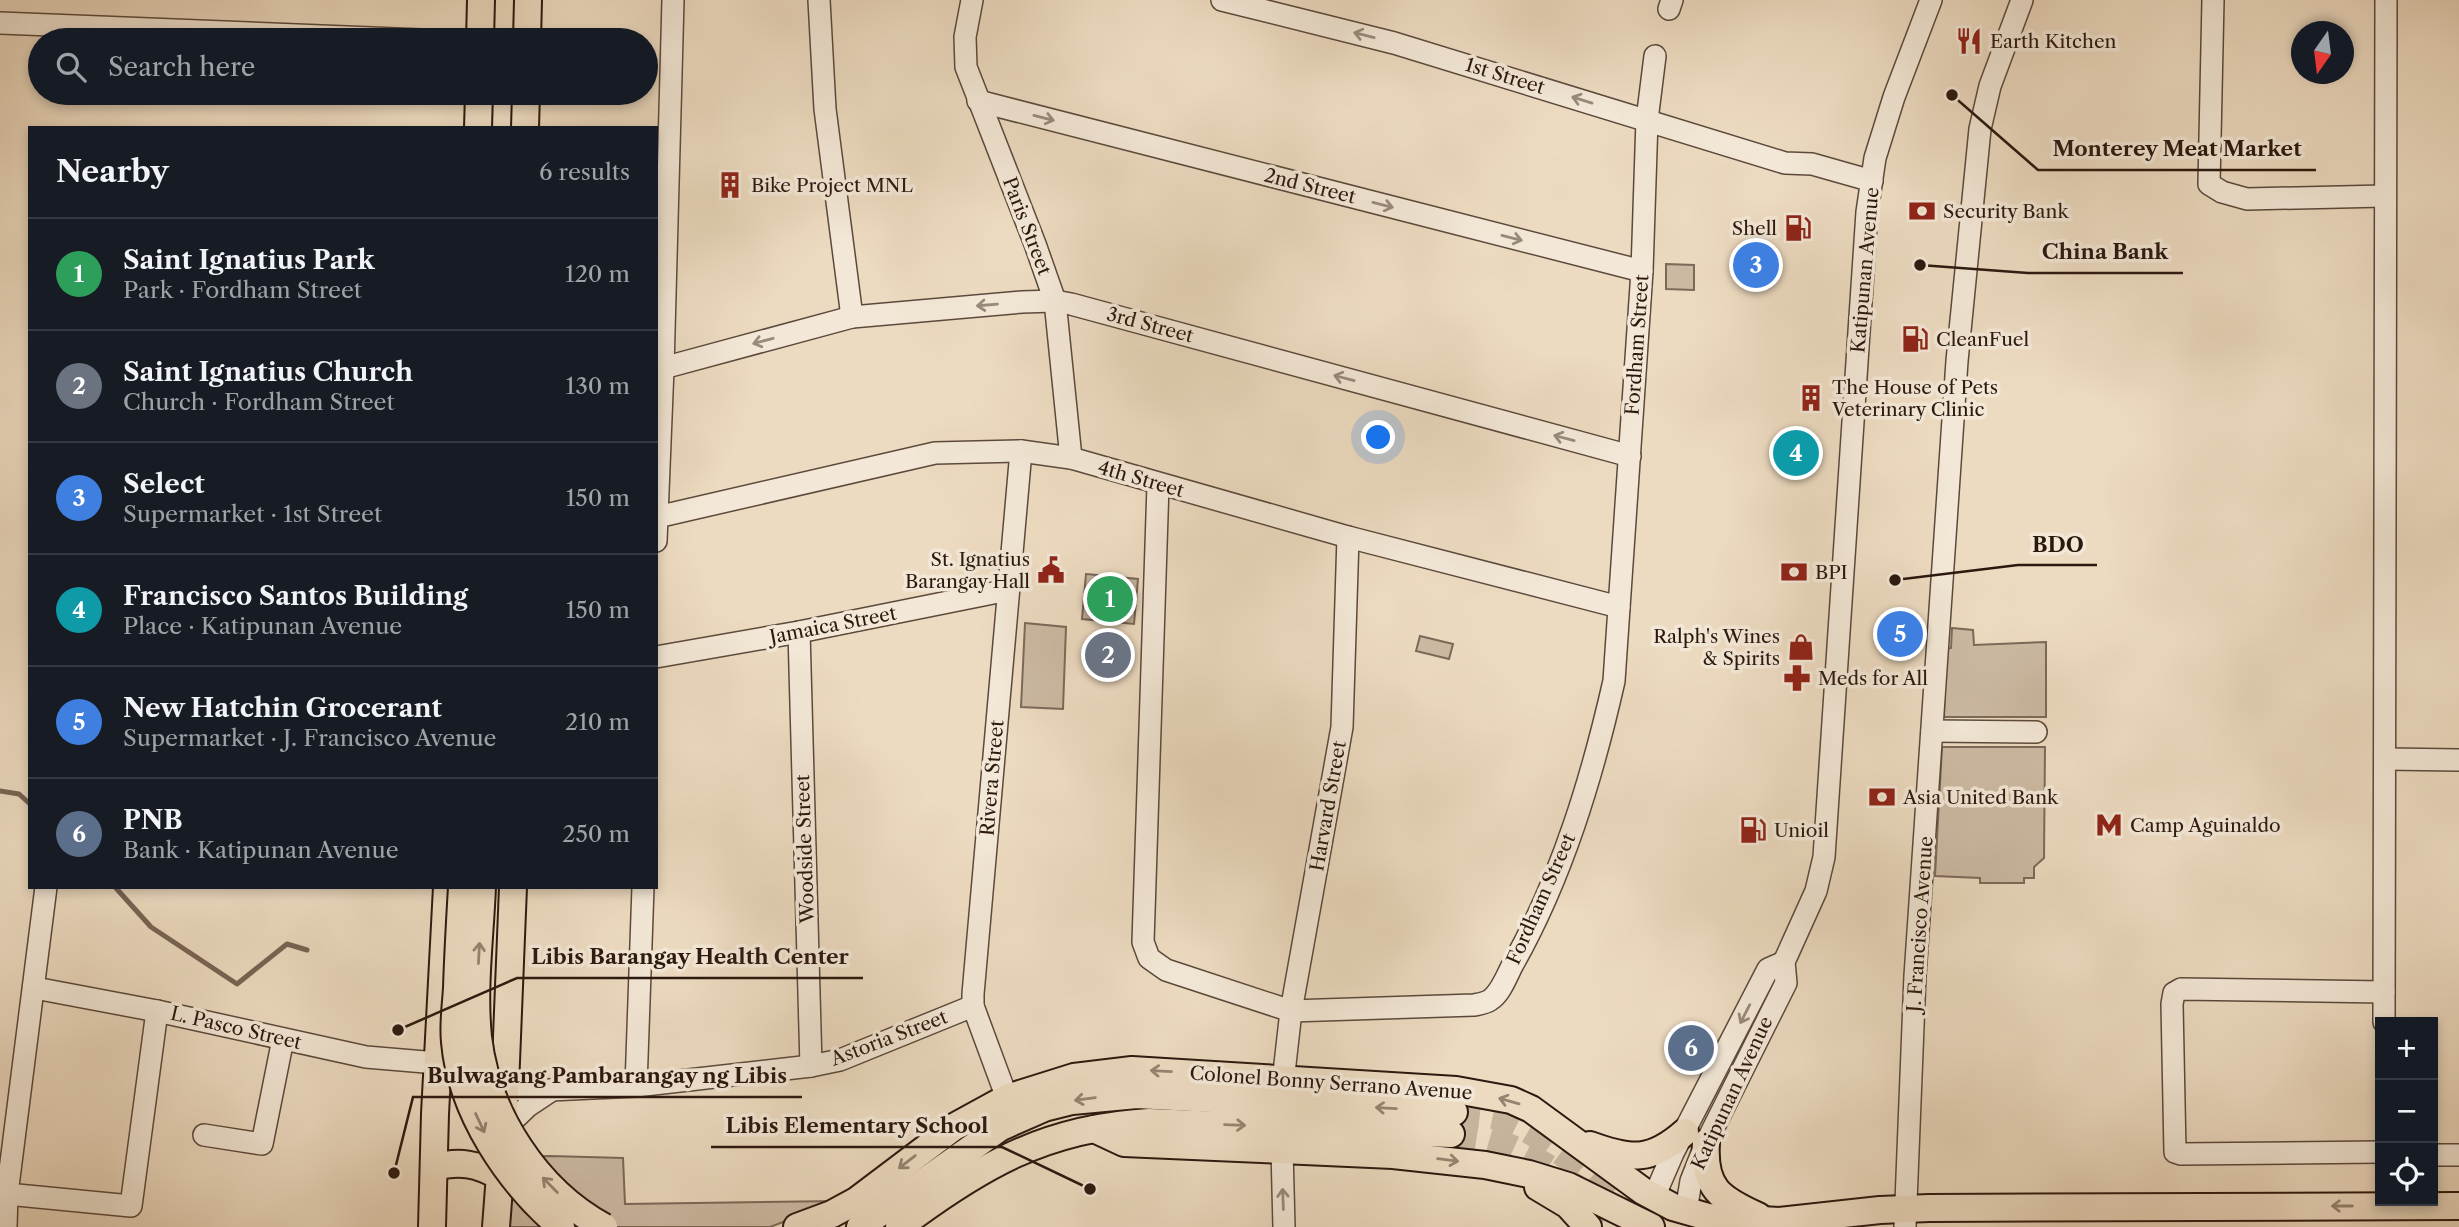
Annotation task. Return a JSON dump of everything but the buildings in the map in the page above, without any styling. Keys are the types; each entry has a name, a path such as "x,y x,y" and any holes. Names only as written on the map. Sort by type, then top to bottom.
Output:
{"main road":[{"path":"480,28 481,0"},
{"path":"527,28 528,0"},
{"path":"478,126 479,105"},
{"path":"525,126 526,105"},
{"path":"432,1227 437,1063 447,889"},
{"path":"462,889 455,1033 464,1082 485,1133 500,1160 527,1194 561,1227"},
{"path":"482,889 477,1021 484,1067 493,1095 506,1124 539,1174 562,1198 604,1227"},
{"path":"496,1227 504,1129 513,889"},
{"name":"Colonel Bonny Serrano Avenue","path":"797,1227 856,1201 954,1127 1007,1098 1074,1077 1132,1070 1425,1088 1472,1092 1511,1100 1531,1109 1685,1219 1769,1221 2099,1216 2459,1206"},
{"name":"Colonel Bonny Serrano Avenue","path":"1137,1095 1452,1123 1119,1124 1055,1138 1017,1151 930,1203 1001,1127 1044,1108 1084,1099 1137,1095"},
{"path":"1094,1129 1124,1143 1430,1158 1485,1165 1568,1186 1648,1226"},
{"path":"1566,1136 1613,1153 1639,1157 1695,1138 1714,1188 1727,1201 1769,1221"},
{"path":"434,1167 468,1163 485,1168 500,1177"},
{"path":"1485,1165 1550,1193 1567,1205 1588,1227"},
{"name":"Katipunan Avenue","path":"1648,1226 1654,1197"},
{"path":"860,1227 930,1203"},
{"path":"899,1227 930,1203"}],"street":[{"path":"658,492 673,0"},
{"path":"819,0 825,109 852,317"},
{"name":"Paris Street","path":"972,0 965,37 966,66 1055,301 1071,458"},
{"name":"1st Street","path":"1222,0 1394,43 1785,163 1812,164 1871,187"},
{"name":"Katipunan Avenue","path":"1654,1197 1695,1138 1768,970 1784,962 1816,891 1825,857 1871,187 1875,158 1888,114 1931,0"},
{"name":"J. Francisco Avenue","path":"1906,1218 1915,976 1956,374 1980,129 1990,86 2022,0"},
{"path":"2213,0 2209,184 2222,192 2247,199 2384,195"},
{"path":"2384,1017 2386,0"},
{"path":"0,23 124,28"},
{"name":"Fordham Street","path":"1158,485 1143,942 1149,958 1166,970 1291,1011 1474,1005 1490,1001 1530,936 1577,816 1602,734 1614,681 1642,271 1647,120 1655,56"},
{"name":"2nd Street","path":"978,101 1642,271"},
{"name":"3rd Street","path":"663,368 852,317 1055,301 1630,457"},
{"name":"4th Street","path":"658,517 935,453 1021,451 1071,458 1158,485 1348,537 1619,607"},
{"name":"Rivera Street","path":"1007,1098 973,1006 1021,451"},
{"name":"Harvard Street","path":"1284,1073 1291,1011 1342,727 1348,537"},
{"name":"Jamaica Street","path":"658,657 1009,590"},
{"name":"Woodside Street","path":"799,632 811,1066"},
{"path":"1932,731 2036,732"},
{"path":"2386,759 2459,760"},
{"path":"6,1227 7,1194 47,889"},
{"path":"636,1086 643,889"},
{"name":"L. Pasco Street","path":"35,988 157,1011 366,1057 437,1063"},
{"path":"2375,1152 2175,1152 2172,1004 2174,993 2181,989 2384,992"},
{"name":"Astoria Street","path":"505,1087 516,1091 636,1086 811,1066 840,1060 973,1006"},
{"path":"7,1194 131,1206 157,1011"},
{"path":"204,1135 262,1144 283,1039"},
{"path":"504,1129 528,1106 554,1089"},
{"name":"Katipunan Avenue","path":"1685,1219 1695,1138"},
{"path":"1282,1150 1284,1227"},
{"path":"2438,1155 2459,1155"}],"shaded area":[{"path":"1666,264 1694,265 1694,290 1666,289"},
{"path":"1086,574 1138,579 1134,624 1082,619"},
{"path":"1025,623 1066,627 1063,709 1021,707"},
{"path":"1952,628 1973,630 1974,645 2046,642 2046,717 1944,717 1946,649 1951,648"},
{"path":"1420,636 1453,644 1449,659 1416,651"},
{"path":"1942,747 2045,747 2044,858 2034,867 2034,878 2024,878 2024,883 1980,883 1980,878 1935,876"},
{"path":"511,1157 623,1158 625,1204 839,1201 770,1227 509,1227"}],"waterway":[{"path":"0,791 19,794 28,802"},
{"path":"117,889 151,927 237,984 287,944 307,950"}],"tunnel":[{"path":"1454,1112 1494,1116 1522,1127 1556,1148 1631,1215"},
{"path":"1451,1134 1488,1139 1523,1153 1575,1186 1616,1227"}],"place":[{"name":"Earth Kitchen","path":"1969,41"},
{"name":"Monterey Meat Market","path":"1952,95"},
{"name":"Bike Project MNL","path":"730,185"},
{"name":"Security Bank","path":"1922,211"},
{"name":"Shell","path":"1798,228"},
{"name":"Select","path":"1756,265"},
{"name":"China Bank","path":"1920,265"},
{"name":"CleanFuel","path":"1915,339"},
{"name":"The House of Pets Veterinary Clinic","path":"1811,398"},
{"name":"Francisco Santos Building","path":"1796,453"},
{"name":"St. Ignatius Barangay Hall","path":"1051,570"},
{"name":"BPI","path":"1794,572"},
{"name":"BDO","path":"1895,580"},
{"name":"Saint Ignatius Park","path":"1110,599"},
{"name":"New Hatchin Grocerant","path":"1900,634"},
{"name":"Ralph's Wines & Spirits","path":"1801,647"},
{"name":"Saint Ignatius Church","path":"1108,655"},
{"name":"Meds for All","path":"1797,678"},
{"name":"Asia United Bank","path":"1882,797"},
{"name":"Camp Aguinaldo","path":"2109,825"},
{"name":"Unioil","path":"1753,830"},
{"name":"Libis Barangay Health Center","path":"398,1030"},
{"name":"PNB","path":"1691,1048"},
{"name":"Bulwagang Pambarangay ng Libis","path":"394,1173"},
{"name":"Libis Elementary School","path":"1090,1189"}]}
